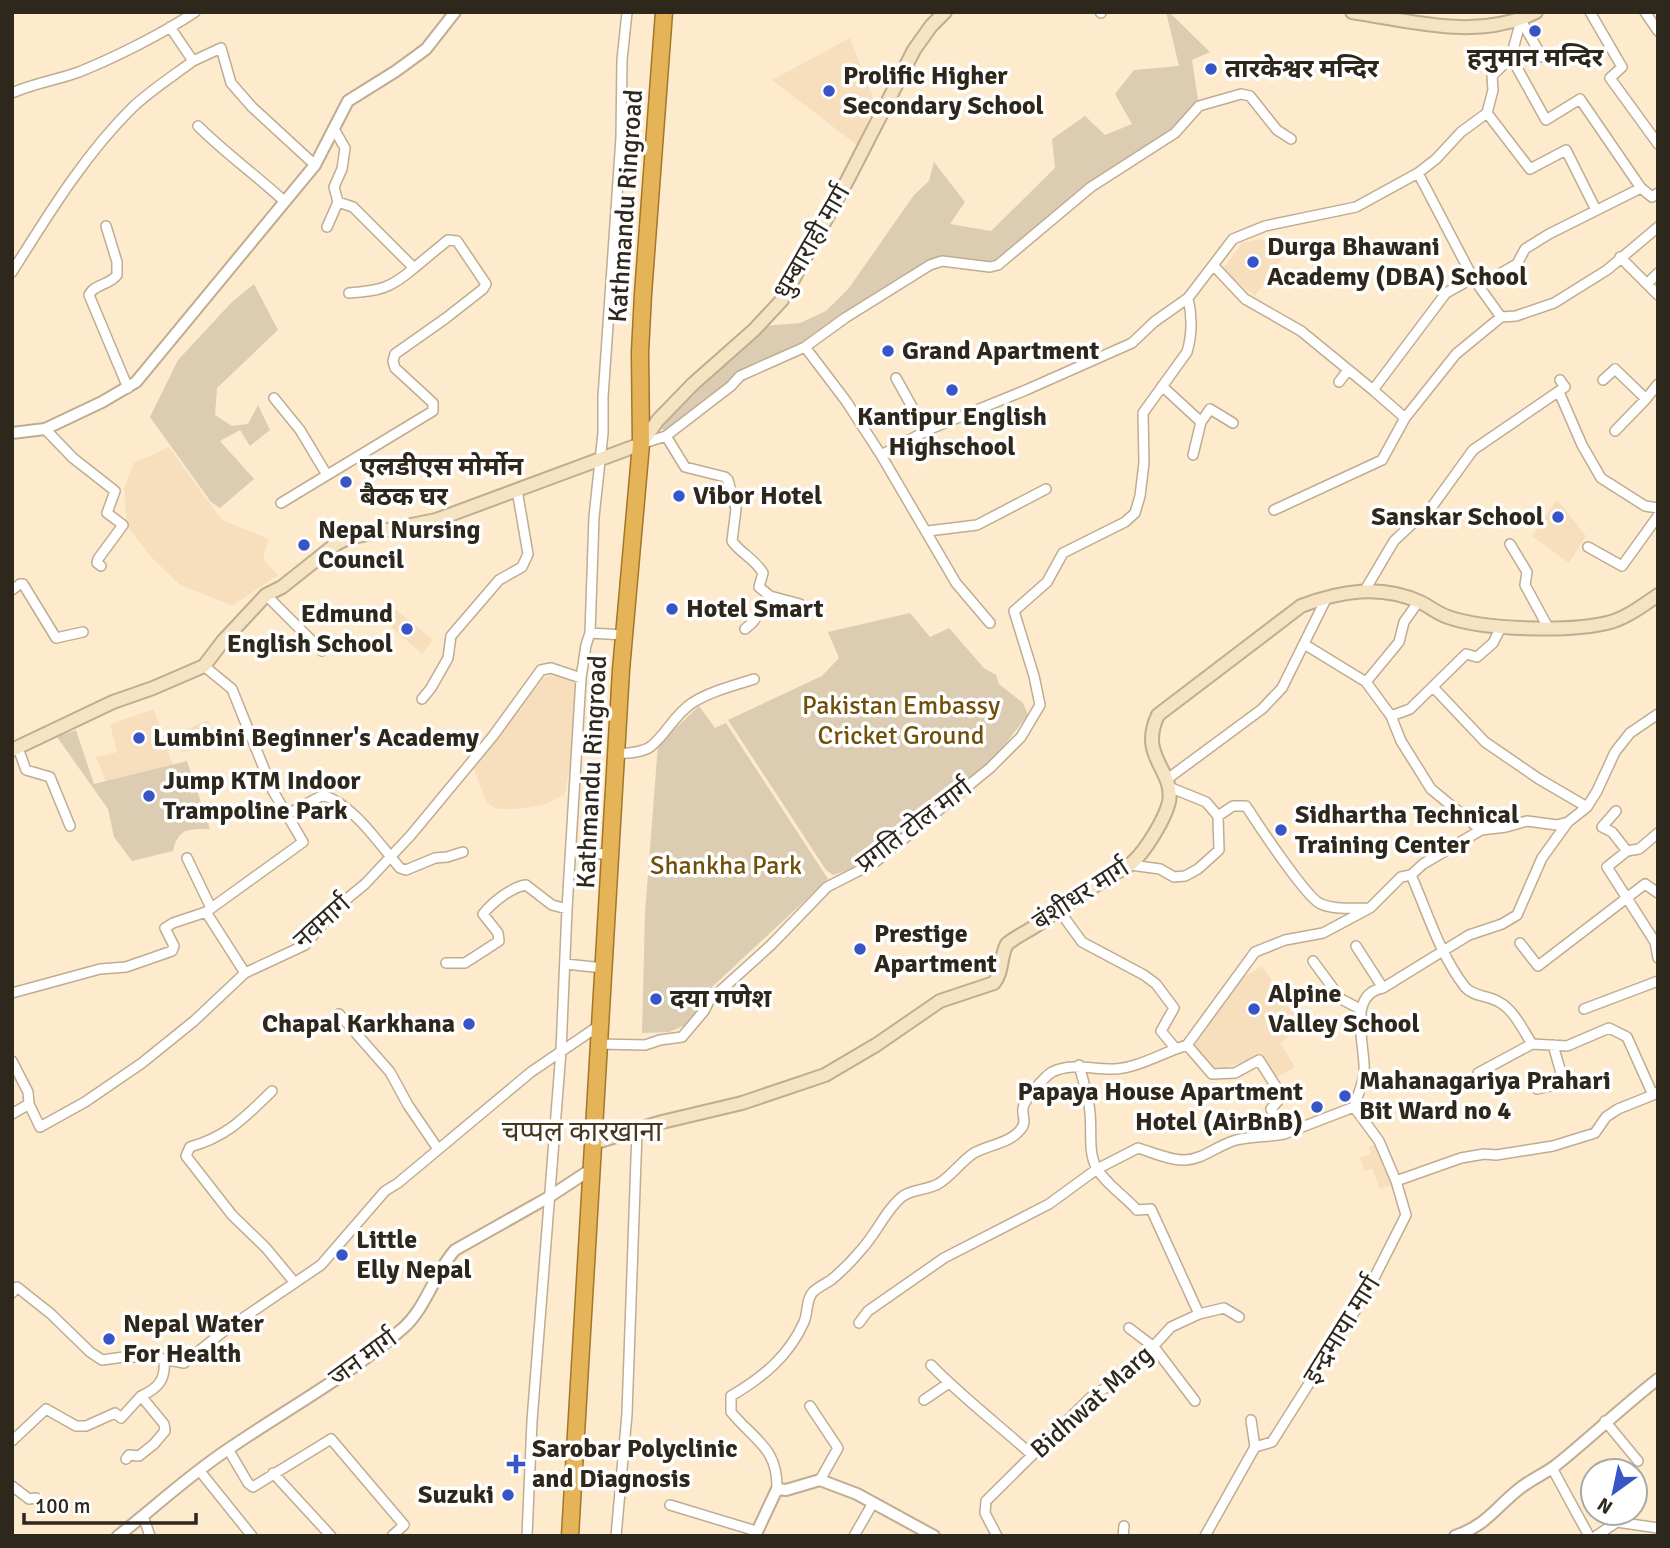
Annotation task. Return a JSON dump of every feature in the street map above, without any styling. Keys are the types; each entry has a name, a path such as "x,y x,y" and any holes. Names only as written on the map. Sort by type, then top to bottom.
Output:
{"highway":[{"name":"Kathmandu Ringroad","path":"570,1536 624,635 641,444 640,352 664,12"}],"main road":[{"name":"धुम्बाराही मार्ग","path":"641,444 658,420 693,384 754,330 782,300 914,50 945,12"},
{"path":"1352,12 1447,27 1487,26 1521,20 1536,12"},
{"path":"15,749 113,702 204,666 223,640 266,595 282,587 336,544 348,538 436,520 641,444"},
{"path":"1167,784 1152,743 1152,729 1158,715 1301,606 1327,596 1365,590 1419,601 1447,617 1501,627 1549,629 1607,624 1658,595"},
{"name":"बंशीधर मार्ग","path":"593,1143 742,1103 825,1075 876,1045 940,1001 994,983 998,979 1007,944 1131,864 1142,853 1164,815 1169,801 1167,784"}],"street":[{"path":"12,93 77,73 195,12"},
{"path":"12,433 45,429 136,382 315,165 348,101 426,49 455,12"},
{"path":"527,1536 548,1197 561,1051 581,678 590,633 594,517 621,138 622,60 627,12"},
{"path":"1590,12 1622,67 1610,78 1658,144"},
{"path":"1645,12 1658,31"},
{"path":"881,455 926,432 1132,343 1154,322 1188,298 1233,239 1265,226 1356,207 1418,173 1436,159 1461,132 1487,113 1493,90 1492,76 1511,57 1521,20"},
{"path":"1521,20 1542,57"},
{"path":"170,27 193,61"},
{"path":"12,272 104,136 134,106 193,61 221,48 231,83 252,107 315,165"},
{"path":"1511,57 1546,120 1580,99 1641,188 1652,197 1658,193"},
{"path":"641,444 666,436 740,376 805,347 845,317 930,265 942,261 990,267 998,265 1091,187 1175,133 1199,106 1241,94 1250,96 1277,130 1291,139"},
{"path":"1487,113 1530,169 1566,150 1596,210"},
{"path":"198,126 285,201"},
{"path":"327,227 338,202 334,187 342,169 345,148 334,128"},
{"path":"1418,173 1476,282 1501,317"},
{"path":"1373,390 1446,293 1517,264 1525,249 1641,188"},
{"path":"338,202 353,207 414,268"},
{"path":"106,226 117,262 117,275 111,281 93,289 89,295 128,388"},
{"path":"1275,510 1382,460 1405,418 1456,354 1501,317 1517,316 1554,303 1607,270 1658,227"},
{"path":"281,503 433,411 433,403 395,368 395,354 446,318 486,284 457,241 452,239 393,286 373,292 349,293"},
{"path":"1620,257 1658,295"},
{"path":"1213,265 1245,299 1301,331 1405,418"},
{"path":"1647,284 1658,274"},
{"name":"प्रगति टोल मार्ग","path":"598,1044 645,1045 682,1037 704,1012 709,1001 771,945 827,887 874,863 990,768 1021,737 1040,705 1014,611 1047,582 1063,553 1125,522 1135,513 1140,496 1143,463 1143,412 1187,352 1191,321 1188,298"},
{"path":"805,347 846,401 881,455 928,531 937,554 956,583 990,624"},
{"path":"1603,380 1615,369 1646,399"},
{"path":"1339,382 1348,370"},
{"path":"896,378 926,432"},
{"path":"1365,590 1394,541 1426,515 1473,450 1559,392 1565,387 1560,380"},
{"path":"1615,431 1658,384"},
{"path":"1162,386 1201,422"},
{"path":"1559,392 1582,445 1601,478 1645,506 1658,508"},
{"path":"274,398 300,429 327,475"},
{"path":"1193,455 1201,422 1210,409 1233,423"},
{"path":"45,429 73,458 115,491 107,513 123,525 98,559 100,566"},
{"path":"666,436 685,467 725,477 727,480 736,509 732,541 755,560 763,573 759,587 770,596 800,604"},
{"path":"422,699 432,688 448,658 451,636 499,580 522,567 525,561 528,554 517,489"},
{"path":"928,531 976,525 1046,489"},
{"path":"1588,547 1622,566 1658,516"},
{"path":"1510,544 1528,572 1525,585 1549,629"},
{"path":"12,590 23,584 56,638 83,632"},
{"path":"266,595 322,651"},
{"path":"745,629 753,622 770,596"},
{"path":"1131,864 1160,869 1174,877 1185,876 1198,869 1219,850 1218,816 1206,802 1167,784 1262,709 1282,688 1327,596"},
{"path":"1366,682 1399,642 1404,622 1419,601"},
{"path":"1391,716 1410,709 1466,654 1477,657 1493,643 1501,627"},
{"path":"590,633 624,635"},
{"path":"1304,644 1366,682 1391,716 1401,741 1431,789 1481,830"},
{"path":"12,993 90,971 126,967 172,951 174,946 165,928 209,910 303,842 273,791 232,689 204,666"},
{"name":"नवमार्ग","path":"29,1104 40,1127 85,1102 142,1063 194,1021 245,974 305,945 337,907 365,884 391,857 472,763 541,670 551,668 581,678"},
{"path":"617,754 649,747 676,715 693,703 714,692 754,679"},
{"path":"1433,687 1485,742 1539,779 1587,807"},
{"path":"859,1323 868,1311 944,1258 1049,1204 1097,1169 1138,1148 1182,1161 1201,1157 1214,1148 1236,1140 1284,1135 1354,1107 1364,1074 1360,1009 1376,989 1383,988 1469,935 1502,924 1517,915 1542,858 1568,822 1587,807 1622,741 1658,714"},
{"path":"15,749 26,770 50,777 69,826"},
{"path":"286,815 323,795 337,800 365,826 401,869 407,870 435,858 447,858 463,852"},
{"path":"1218,816 1233,806 1246,806 1316,902 1324,906 1370,908"},
{"path":"1616,811 1602,827 1612,832 1627,851"},
{"path":"670,1505 756,1533 777,1489 778,1471 769,1450 731,1412 731,1396 769,1371 803,1325 808,1314 809,1297 861,1251 898,1200 907,1193 935,1186 947,1179 974,1153 1000,1143 1021,1130 1025,1121 1025,1102 1046,1077 1053,1072 1079,1065 1123,1068 1187,1045 1255,952 1284,940 1323,933 1370,908 1401,877 1411,875 1423,864 1481,830 1506,828 1527,821 1557,825 1568,822"},
{"path":"1658,833 1639,849 1627,851 1607,867 1647,933 1656,942 1658,958"},
{"path":"571,850 611,855"},
{"path":"187,858 209,910 245,974"},
{"path":"1411,875 1444,950 1465,987 1472,993 1498,1001 1508,1008 1532,1044"},
{"path":"1520,943 1538,965 1644,884 1658,893"},
{"path":"446,964 465,963 499,941 498,933 482,914 518,886 526,885 552,905 567,909"},
{"path":"1058,909 1082,942 1156,984 1174,1008 1161,1031 1176,1049"},
{"path":"1356,946 1383,988"},
{"path":"1313,961 1341,999 1360,1009"},
{"path":"565,964 604,968"},
{"path":"1584,1009 1658,981"},
{"path":"339,1014 390,1072 408,1105 438,1149"},
{"path":"17,1292 51,1314 102,1360 124,1357 184,1363 224,1331 321,1265 385,1191 531,1072 600,1025"},
{"path":"1396,1181 1461,1158 1484,1154 1496,1156 1553,1146 1595,1133 1606,1117 1618,1109 1655,1094 1627,1037 1609,1028 1567,1046 1532,1044 1478,1073"},
{"path":"1187,1045 1212,1074 1235,1073 1259,1060 1282,1096 1271,1109 1284,1135"},
{"path":"1537,1089 1564,1083 1553,1045"},
{"path":"12,1061 28,1092 29,1104 12,1114"},
{"path":"1079,1065 1090,1111 1092,1156 1097,1169 1118,1195 1137,1210 1152,1209 1199,1314"},
{"path":"272,1091 239,1123 215,1140 190,1147 186,1156 232,1215 267,1248 295,1283"},
{"name":"इन्द्रमाया मार्ग","path":"1205,1536 1255,1447 1272,1442 1367,1292 1406,1215 1396,1181 1379,1140 1354,1107"},
{"path":"616,1536 627,1414 637,1130"},
{"name":"जन मार्ग","path":"118,1536 199,1470 332,1382 404,1328 419,1308 445,1261 455,1250 590,1170"},
{"name":"Bidhwat Marg","path":"997,1536 985,1513 986,1502 1091,1397 1129,1373 1171,1327 1199,1314 1224,1308 1238,1317"},
{"path":"1129,1328 1154,1347 1195,1401"},
{"path":"12,1441 46,1409 76,1426 86,1426 116,1413 121,1418 141,1396 159,1385 164,1374 164,1359"},
{"path":"931,1365 1032,1455"},
{"path":"1455,1536 1470,1531 1491,1517 1517,1490 1535,1476 1552,1468 1605,1421 1658,1380"},
{"path":"924,1400 949,1383"},
{"path":"125,1459 129,1455 139,1456 154,1444 165,1430 164,1424 141,1396"},
{"path":"810,1406 838,1448 820,1480"},
{"path":"1251,1420 1255,1447"},
{"path":"1605,1421 1635,1457"},
{"path":"228,1449 250,1486 331,1439 404,1525 392,1536"},
{"path":"1552,1468 1589,1536"},
{"path":"199,1470 252,1536"},
{"path":"272,1473 331,1536"},
{"path":"777,1489 786,1490 820,1480 857,1494 934,1536"},
{"path":"12,1486 29,1499 36,1498"},
{"path":"854,1536 873,1503"},
{"path":"143,1516 150,1536"},
{"path":"1596,1536 1617,1522 1658,1528"}],"shaded area":[{"name":"Prolific Higher Secondary School","path":"850,38 875,103 858,146 772,80"},
{"name":"Durga Bhawani Academy (DBA) School","path":"1260,239 1285,254 1255,296 1222,270 1242,243"},
{"path":"169,447 222,520 269,539 263,559 278,575 232,606 179,584 151,557 127,526 124,488 134,463"},
{"name":"Sanskar School","path":"1557,499 1586,536 1569,563 1532,536"},
{"name":"Edmund English School","path":"393,607 433,640 422,654 381,618"},
{"path":"560,674 575,683 577,700 575,737 565,794 547,804 497,809 487,803 473,767 544,677"},
{"name":"Lumbini Beginner's Academy","path":"154,709 173,766 107,785 96,757 117,752 110,724"},
{"path":"208,720 216,740 182,753 178,742 187,738 184,730"},
{"name":"Alpine Valley School","path":"1262,966 1302,1027 1280,1043 1295,1067 1277,1077 1259,1057 1213,1072 1194,1046 1239,980"},
{"path":"1376,1144 1394,1184 1380,1189 1372,1169 1364,1171 1360,1158 1371,1154 1369,1147"}],"green space":[{"path":"1166,12 1210,52 1192,60 1199,106 1178,129 1091,187 990,267 930,265 904,276 865,307 805,347 740,376 668,435 659,426 764,326 800,323 826,311 849,288 914,195 929,181 934,162 965,202 950,224 991,231 1055,168 1052,139 1085,116 1105,135 1132,124 1115,94 1134,70 1179,66"},
{"path":"254,284 278,330 217,388 215,415 232,426 248,424 258,405 270,430 250,446 240,430 220,441 254,479 220,508 211,502 150,417 178,360 232,302"},
{"name":"Pakistan Embassy Cricket Ground","path":"910,613 930,637 949,628 984,668 996,675 999,684 1023,703 1028,715 993,758 940,807 873,857 833,875 826,870 728,720 822,676 839,658 828,632"},
{"name":"Shankha Park","path":"699,706 715,728 726,723 828,879 711,988 688,1024 669,1032 642,1033 645,913 658,745"},
{"name":"Jump KTM Indoor Trampoline Park","path":"76,730 94,784 187,761 210,829 186,831 178,838 173,851 132,861 114,837 108,809 57,737"}],"place":[{"name":"हनुमान मन्दिर","path":"1535,31"},
{"name":"तारकेश्वर मन्दिर","path":"1211,69"},
{"name":"Prolific Higher Secondary School","path":"829,91"},
{"name":"Durga Bhawani Academy (DBA) School","path":"1253,262"},
{"name":"Grand Apartment","path":"888,351"},
{"name":"Kantipur English Highschool","path":"952,390"},
{"name":"एलडीएस मोर्मोन बैठक घर","path":"346,482"},
{"name":"Vibor Hotel","path":"679,496"},
{"name":"Sanskar School","path":"1558,517"},
{"name":"Nepal Nursing Council","path":"304,545"},
{"name":"Hotel Smart","path":"672,609"},
{"name":"Edmund English School","path":"407,629"},
{"name":"Lumbini Beginner's Academy","path":"139,738"},
{"name":"Jump KTM Indoor Trampoline Park","path":"149,796"},
{"name":"Sidhartha Technical Training Center","path":"1281,830"},
{"name":"Prestige Apartment","path":"860,949"},
{"name":"दया गणेश","path":"656,999"},
{"name":"Alpine Valley School","path":"1254,1009"},
{"name":"Chapal Karkhana","path":"469,1024"},
{"name":"Mahanagariya Prahari Bit Ward no 4","path":"1345,1096"},
{"name":"Papaya House Apartment Hotel (AirBnB)","path":"1317,1107"},
{"name":"Little Elly Nepal","path":"342,1255"},
{"name":"Nepal Water For Health","path":"109,1339"},
{"name":"Sarobar Polyclinic and Diagnosis","path":"516,1464"},
{"name":"Suzuki","path":"508,1495"}],"district":[{"name":"चप्पल कारखाना","path":"582,1132"}]}
